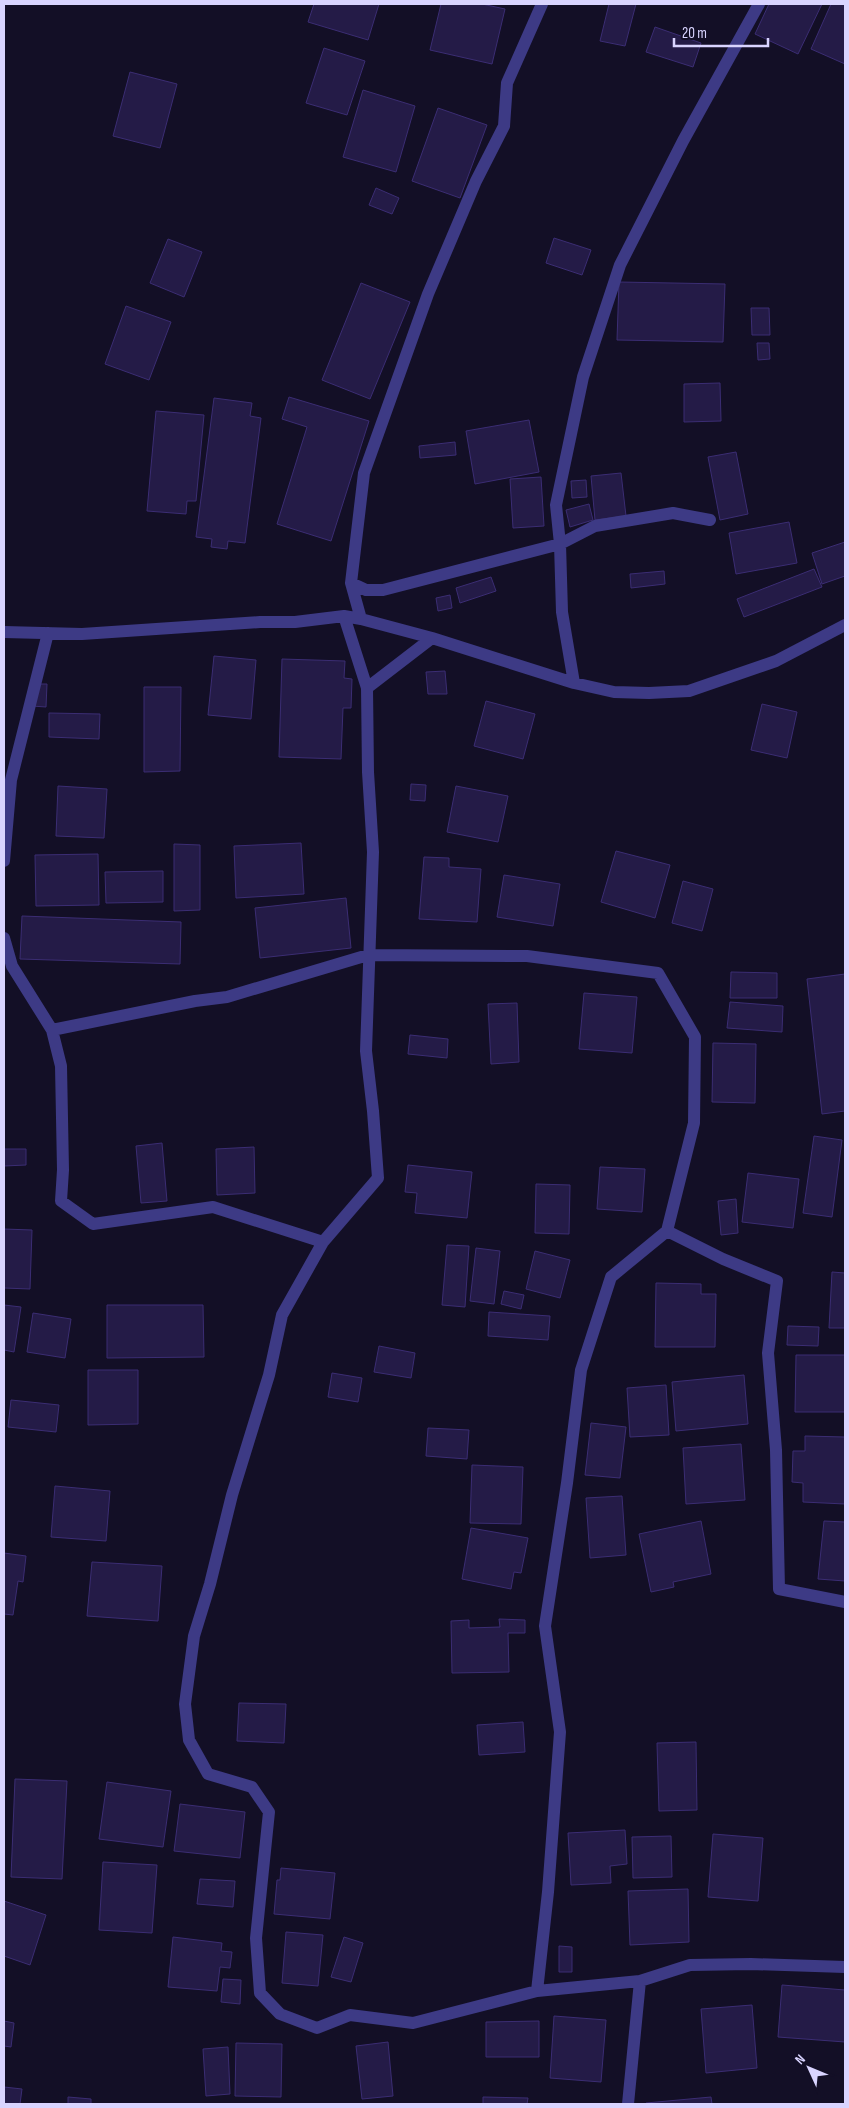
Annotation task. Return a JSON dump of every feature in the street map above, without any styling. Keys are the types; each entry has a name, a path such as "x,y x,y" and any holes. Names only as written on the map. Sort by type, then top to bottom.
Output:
{"street":[{"path":"361,618 351,583 364,473 428,294 476,181 504,126 507,83 542,4"},
{"path":"574,683 562,612 560,544 556,505 581,386 620,265 683,141 759,4"},
{"path":"351,583 366,590 382,590 560,544 595,526 673,513 710,520"},
{"path":"4,632 82,634 260,622 295,622 344,616 361,618 432,638 574,683 614,692 689,691 776,661 845,625"},
{"path":"344,616 367,688 368,772 373,852 366,1051 378,1178 323,1242 282,1315 267,1383 232,1495 210,1584 194,1636 185,1704 188,1740 208,1774 252,1787 269,1812 256,1938 260,1993 280,2014 317,2028 350,2015 413,2023 537,1991 640,1982 690,1965 751,1964 845,1967"},
{"path":"4,861 11,780 48,633"},
{"path":"367,688 432,638"},
{"path":"4,938 12,966 52,1030 61,1066 63,1170 61,1201 93,1224 213,1208 323,1242"},
{"path":"52,1030 195,1001 227,997 368,955 527,956 658,973 695,1037 694,1123 667,1231 611,1277 581,1370 568,1483 545,1626 560,1732 548,1892 537,1991"},
{"path":"667,1231 723,1259 777,1281 768,1353 776,1450 779,1589 845,1602"},
{"path":"628,2104 640,1982"}],"building":[{"path":"314,4 379,4 368,40 308,22"},
{"path":"441,4 482,4 505,9 492,64 430,50"},
{"path":"609,4 636,4 625,46 600,41"},
{"path":"769,4 822,4 798,54 755,34"},
{"path":"831,4 845,4 845,64 811,49"},
{"path":"655,27 701,43 693,67 646,52"},
{"path":"324,48 365,61 347,115 306,103"},
{"path":"130,72 177,84 160,148 113,136"},
{"path":"363,90 415,106 396,172 343,157"},
{"path":"438,108 487,125 460,198 412,181"},
{"path":"376,188 399,198 392,214 369,205"},
{"path":"554,238 591,250 582,275 546,263"},
{"path":"168,239 202,252 184,297 150,283"},
{"path":"619,282 725,284 723,342 617,340"},
{"path":"361,283 410,302 370,399 322,380"},
{"path":"126,306 171,322 149,380 105,364"},
{"path":"751,308 769,308 770,335 752,335"},
{"path":"757,343 769,343 770,359 758,360"},
{"path":"720,383 721,421 684,422 684,384"},
{"path":"289,397 369,421 331,541 277,524 307,427 282,419"},
{"path":"214,398 252,403 250,416 261,418 245,543 228,541 227,549 211,547 212,539 196,537"},
{"path":"156,411 204,415 196,501 187,501 186,514 147,511"},
{"path":"529,420 539,472 475,484 466,431"},
{"path":"455,442 456,455 420,458 419,446"},
{"path":"736,452 748,514 720,520 708,457"},
{"path":"621,473 626,516 595,520 591,476"},
{"path":"541,477 544,526 513,528 510,479"},
{"path":"586,480 587,497 572,498 571,481"},
{"path":"589,504 593,520 570,527 566,510"},
{"path":"789,522 797,563 736,574 729,533"},
{"path":"845,542 845,576 822,584 812,553"},
{"path":"814,569 822,587 744,617 737,599"},
{"path":"664,571 665,584 631,588 630,574"},
{"path":"491,577 496,591 460,603 456,588"},
{"path":"450,595 452,608 438,611 436,598"},
{"path":"214,656 256,660 251,719 208,715"},
{"path":"282,659 345,661 344,678 352,679 351,708 343,708 341,759 279,757"},
{"path":"445,671 447,694 428,694 426,672"},
{"path":"32,684 47,684 46,707 32,706"},
{"path":"144,687 181,687 180,771 144,772"},
{"path":"486,701 535,714 523,759 474,746"},
{"path":"762,704 797,712 787,758 751,750"},
{"path":"49,713 100,714 99,739 49,737"},
{"path":"411,784 426,785 425,801 410,800"},
{"path":"58,786 107,789 104,838 56,836"},
{"path":"456,786 508,796 498,842 447,832"},
{"path":"301,843 304,894 236,898 234,846"},
{"path":"174,844 200,845 200,910 174,911"},
{"path":"616,851 670,865 655,918 601,902"},
{"path":"98,854 99,905 36,906 35,855"},
{"path":"424,857 449,858 449,867 481,869 477,922 419,919"},
{"path":"163,871 163,902 106,903 105,872"},
{"path":"504,875 560,884 553,926 497,917"},
{"path":"683,881 713,889 702,931 672,923"},
{"path":"346,898 351,948 260,958 255,908"},
{"path":"22,916 181,922 180,964 20,959"},
{"path":"731,972 777,973 777,998 730,998"},
{"path":"845,974 845,1111 822,1114 807,979"},
{"path":"584,993 637,997 632,1053 579,1049"},
{"path":"730,1002 783,1006 782,1032 727,1028"},
{"path":"517,1003 519,1062 491,1064 488,1004"},
{"path":"410,1035 448,1039 447,1058 408,1054"},
{"path":"713,1043 756,1044 755,1103 712,1102"},
{"path":"814,1136 842,1140 832,1217 803,1213"},
{"path":"162,1143 167,1201 141,1203 136,1146"},
{"path":"254,1147 255,1193 217,1195 216,1149"},
{"path":"4,1149 26,1149 26,1165 4,1166"},
{"path":"408,1165 472,1172 467,1218 415,1213 417,1193 405,1192"},
{"path":"600,1167 645,1169 642,1212 597,1209"},
{"path":"748,1173 799,1179 793,1228 742,1222"},
{"path":"536,1184 570,1185 569,1234 535,1233"},
{"path":"736,1199 738,1233 721,1235 718,1201"},
{"path":"4,1229 32,1230 30,1289 4,1288"},
{"path":"447,1245 469,1246 465,1307 442,1305"},
{"path":"476,1248 500,1251 494,1304 470,1301"},
{"path":"535,1251 570,1260 560,1298 526,1289"},
{"path":"832,1272 845,1273 845,1328 829,1328"},
{"path":"656,1283 701,1284 701,1294 716,1294 715,1347 655,1347"},
{"path":"504,1291 524,1295 521,1309 501,1304"},
{"path":"4,1305 21,1307 14,1352 4,1350"},
{"path":"107,1305 203,1305 204,1357 107,1358"},
{"path":"489,1312 550,1316 548,1340 488,1336"},
{"path":"33,1313 71,1319 65,1358 27,1352"},
{"path":"788,1326 819,1327 818,1346 787,1345"},
{"path":"379,1346 415,1353 411,1378 374,1372"},
{"path":"796,1355 845,1355 845,1412 795,1412"},
{"path":"88,1370 138,1370 138,1424 88,1425"},
{"path":"332,1373 362,1378 358,1402 328,1397"},
{"path":"744,1375 748,1424 676,1431 672,1382"},
{"path":"666,1385 669,1435 630,1437 627,1388"},
{"path":"11,1400 59,1405 56,1432 8,1427"},
{"path":"591,1423 626,1427 620,1478 585,1475"},
{"path":"428,1428 469,1430 467,1459 426,1456"},
{"path":"805,1436 845,1437 845,1504 803,1502 803,1483 792,1482 793,1451 805,1451"},
{"path":"741,1444 745,1500 686,1504 683,1448"},
{"path":"472,1465 523,1467 521,1524 470,1523"},
{"path":"55,1486 110,1491 106,1541 51,1537"},
{"path":"622,1496 626,1555 590,1558 586,1498"},
{"path":"701,1521 711,1574 673,1582 674,1587 651,1592 639,1534"},
{"path":"824,1521 845,1522 845,1581 818,1579"},
{"path":"471,1528 528,1538 521,1573 514,1572 511,1589 462,1579"},
{"path":"4,1553 26,1556 23,1582 18,1581 13,1615 4,1614"},
{"path":"92,1562 162,1566 158,1621 87,1616"},
{"path":"499,1619 525,1620 525,1633 508,1633 509,1672 452,1673 451,1621 469,1620 469,1628 500,1627"},
{"path":"239,1703 286,1704 284,1743 237,1741"},
{"path":"523,1722 525,1752 479,1755 477,1725"},
{"path":"696,1742 697,1810 659,1811 657,1743"},
{"path":"15,1779 67,1781 62,1879 11,1877"},
{"path":"107,1782 171,1791 163,1847 99,1839"},
{"path":"180,1804 245,1812 240,1858 174,1851"},
{"path":"625,1830 627,1864 610,1866 611,1883 571,1885 568,1833"},
{"path":"713,1834 763,1838 758,1901 708,1897"},
{"path":"671,1836 672,1877 633,1878 632,1837"},
{"path":"103,1862 157,1865 152,1933 99,1930"},
{"path":"281,1868 335,1873 330,1919 274,1914 277,1880 280,1880"},
{"path":"200,1879 235,1881 233,1907 197,1904"},
{"path":"688,1889 689,1942 630,1945 628,1891"},
{"path":"4,1901 46,1915 30,1965 4,1956"},
{"path":"286,1932 323,1935 318,1986 282,1983"},
{"path":"173,1937 222,1943 221,1951 232,1952 230,1968 220,1967 217,1991 168,1987"},
{"path":"344,1937 363,1943 351,1982 331,1977"},
{"path":"559,1946 572,1947 572,1972 559,1972"},
{"path":"223,1979 241,1980 240,2004 221,2002"},
{"path":"782,1985 845,1990 845,2042 778,2037"},
{"path":"752,2005 757,2068 706,2073 701,2009"},
{"path":"554,2016 606,2020 601,2082 550,2078"},
{"path":"4,2021 14,2023 11,2047 4,2046"},
{"path":"539,2021 539,2057 486,2057 486,2022"},
{"path":"388,2042 393,2096 362,2099 356,2046"},
{"path":"236,2043 282,2044 281,2097 235,2096"},
{"path":"228,2047 230,2094 206,2096 203,2049"},
{"path":"4,2087 22,2089 20,2104 4,2104"},
{"path":"68,2097 91,2099 91,2104 68,2104"},
{"path":"483,2097 528,2098 527,2104 483,2104"},
{"path":"711,2097 712,2104 646,2104 646,2103"}]}
